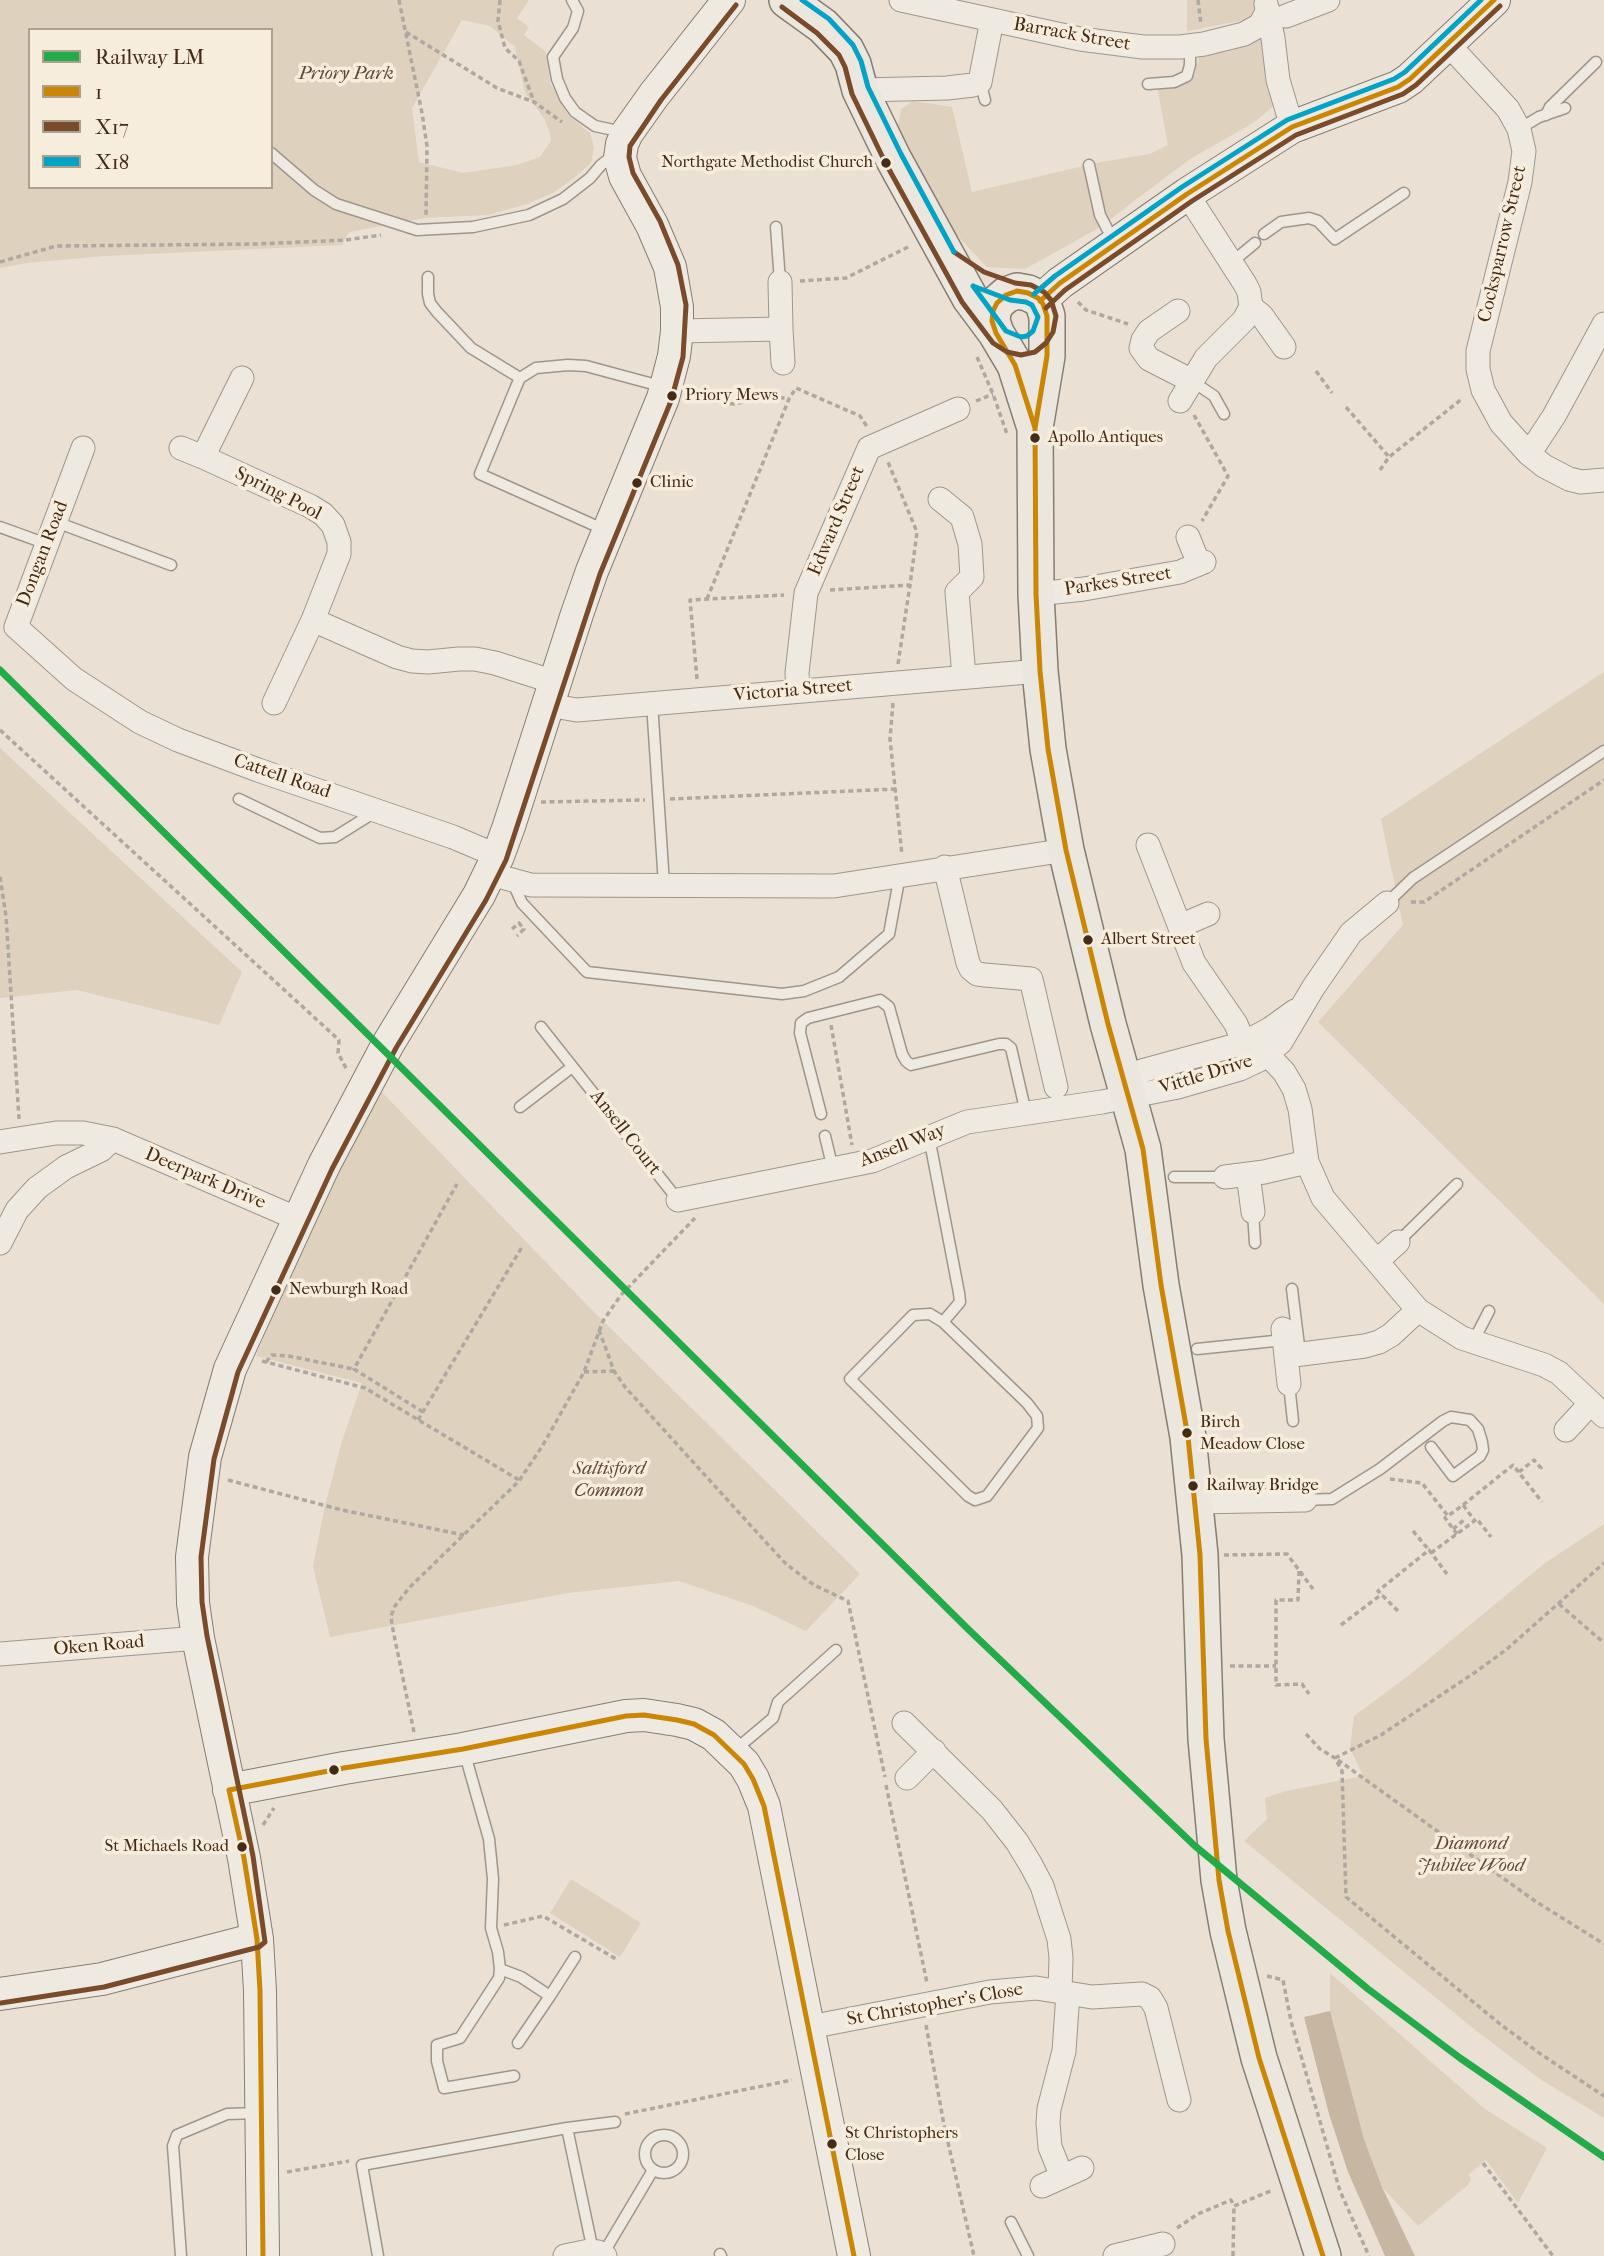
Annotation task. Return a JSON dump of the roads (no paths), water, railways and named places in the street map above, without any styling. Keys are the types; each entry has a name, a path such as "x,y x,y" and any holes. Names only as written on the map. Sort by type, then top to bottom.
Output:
{"main road":[{"path":"767,0 827,47 866,104 991,342 1015,365 1050,763 1066,850 1108,1024 1143,1149 1156,1286 1188,1437 1200,1555 1204,1714 1211,1814 1224,1913 1259,2058 1324,2256"},
{"path":"787,0 836,37 853,64 866,104"},
{"path":"941,245 980,280 1033,306 1047,356 1023,437"},
{"path":"991,342 995,307 1003,297 1033,306"},
{"path":"991,342 1026,346 1040,337 1033,306"}],"street":[{"path":"263,2256 257,1939 244,1858 193,1603 192,1558 202,1475 230,1369 251,1358 299,1219 368,1079 409,1009 500,871 551,694 593,571 665,393 677,331 677,307 670,267 652,225 625,176 624,142 668,76 729,0"},
{"name":"Barrack Street","path":"901,0 1080,40 1121,45 1169,47 1244,34"},
{"path":"1244,34 1260,24 1273,9 1328,0"},
{"path":"1033,306 1060,283 1188,194 1292,127 1398,88 1494,0"},
{"path":"1273,9 1274,55 1278,80 1292,127"},
{"path":"866,104 898,89 973,85 982,91 992,20"},
{"path":"1244,34 1261,40 1274,55"},
{"name":"Cocksparrow Street","path":"1448,44 1508,109 1518,129 1524,151 1481,333 1478,360 1481,383 1489,405 1501,423 1529,454 1544,466 1569,479 1588,482 1604,480"},
{"path":"1168,324 1143,340 1141,348 1149,359 1185,392 1210,352 1244,320 1251,307 1249,292 1188,194"},
{"path":"780,282 783,363"},
{"path":"1251,307 1262,316 1284,347"},
{"path":"1529,454 1554,415 1604,324"},
{"path":"677,331 782,329"},
{"path":"203,457 242,378"},
{"name":"Edward Street","path":"798,691 797,673 806,593 869,448 883,452 958,409"},
{"name":"Dongan Road","path":"74,679 8,620 47,544 83,447"},
{"name":"Spring Pool","path":"181,448 310,506 323,514 338,536 339,554 313,620 274,703"},
{"path":"940,499 962,517 970,544 972,577 957,592 964,677"},
{"name":"Parkes Street","path":"1036,594 1126,583 1180,572 1201,563 1193,532"},
{"path":"313,620 412,661 475,659 495,663 551,694"},
{"name":"Victoria Street","path":"551,694 577,710 1040,671"},
{"name":"Cattell Road","path":"74,679 140,722 178,740 453,837 500,871"},
{"path":"1147,845 1194,963 1254,1050 1284,1072 1294,1089 1300,1109 1307,1162 1323,1198 1418,1310 1462,1338 1544,1365 1559,1373 1600,1410 1566,1430"},
{"path":"500,871 531,885 834,886 1066,850"},
{"path":"946,867 971,969 977,974 1031,979 1056,1087"},
{"name":"Vittle Drive","path":"1126,1086 1178,1087 1287,1033 1351,933 1396,904"},
{"path":"1180,926 1208,914"},
{"name":"Ansell Way","path":"678,1200 844,1167 904,1149 967,1122 1026,1113 1126,1086"},
{"name":"Deerpark Drive","path":"10,1140 56,1133 83,1133 113,1139 299,1219"},
{"path":"0,1243 17,1210 37,1188 66,1167 102,1150 113,1139"},
{"path":"1224,1177 1307,1162"},
{"path":"1248,1174 1253,1212"},
{"path":"1377,1261 1398,1242"},
{"path":"1289,1384 1288,1345 1365,1346 1391,1335 1418,1310"},
{"path":"1196,1502 1305,1500"},
{"name":"Oken Road","path":"0,1654 198,1638"},
{"path":"229,1790 463,1749 626,1716 644,1715 677,1720 694,1724 714,1735 733,1752 753,1779 764,1806 854,2256"},
{"path":"904,1723 992,1810 1017,1842 1042,1886 1059,1939 1064,1992 1064,2051 1048,2123 1050,2147 1062,2177"},
{"path":"907,1778 934,1751"},
{"path":"0,1994 102,1979 257,1939"},
{"name":"St Christopher's Close","path":"810,2027 990,1992 1025,1989 1092,1997 1142,1994 1150,1998 1159,2017 1177,2101"},
{"path":"1115,2256 1163,2244"},
{"path":"565,2256 600,2254"}],"lane":[{"path":"273,155 314,190 336,204 421,229 473,227 530,215 563,199 590,178 624,142 575,111 565,98 557,79 553,57 573,28 578,11 572,0"},
{"path":"1148,84 1174,82 1187,76 1191,65 1190,45"},
{"path":"1546,115 1550,107 1596,62"},
{"path":"1518,129 1565,108"},
{"path":"1089,165 1100,215 1116,244"},
{"path":"1264,234 1281,222 1309,218 1318,221 1335,239 1404,193"},
{"path":"776,227 780,282"},
{"path":"1232,262 1255,243"},
{"path":"428,277 430,303 436,312 471,348 520,379"},
{"path":"610,533 480,474 520,379 536,369 577,365 665,393"},
{"path":"1185,392 1214,396 1224,414"},
{"path":"56,522 171,565"},
{"path":"0,527 47,544"},
{"path":"652,703 664,884"},
{"path":"1396,904 1413,878 1604,751"},
{"path":"239,799 320,838 335,837 377,810"},
{"path":"500,871 522,903 587,972 782,994 804,991 839,977 888,934 900,875"},
{"path":"821,1114 800,1033 801,1023 808,1018 873,1001 884,1002 892,1013 902,1054 911,1065 1006,1044 1013,1053 1026,1113"},
{"name":"Ansell Court","path":"541,1027 678,1200"},
{"path":"520,1107 572,1067"},
{"path":"825,1136 844,1167"},
{"path":"929,1138 960,1293 960,1302 943,1322"},
{"path":"1174,1177 1224,1177"},
{"path":"1398,1242 1457,1184"},
{"path":"1253,1212 1255,1243"},
{"path":"1197,1349 1288,1345 1292,1289"},
{"path":"1473,1342 1489,1311"},
{"path":"930,1314 943,1322 1027,1403 1037,1416 1038,1427 986,1496 975,1500 850,1379 913,1315 930,1314"},
{"path":"1289,1384 1293,1421"},
{"path":"1305,1500 1332,1499 1451,1417 1469,1420 1478,1429 1483,1450 1480,1456 1453,1476 1431,1447"},
{"path":"733,1752 773,1718 779,1702 836,1650"},
{"path":"463,1749 489,1839 493,1879 491,1928 500,1969 499,1978 460,2038 437,2045 437,2061 444,2088 514,2076"},
{"path":"518,2043 575,1957"},
{"path":"500,1969 522,1977 550,1996"},
{"path":"181,2256 173,2146 177,2135 227,2114 262,2113"},
{"path":"378,2256 362,2165 567,2128 615,2122"},
{"path":"567,2128 600,2254"},
{"path":"600,2254 653,2170"},
{"path":"1011,2222 1028,2256"}],"rail line":[{"name":"LM","path":"0,670 969,1630 1195,1846 1368,1989 1460,2058 1604,2157"}],"place":[{"name":"Northgate Methodist Church","path":"886,163"},
{"name":"Priory Mews","path":"672,396"},
{"name":"Apollo Antiques","path":"1035,438"},
{"name":"Clinic","path":"637,483"},
{"name":"Albert Street","path":"1088,940"},
{"name":"Newburgh Road","path":"276,1290"},
{"name":"Birch Meadow Close","path":"1187,1433"},
{"name":"Railway Bridge","path":"1193,1486"},
{"name":"St Michaels Road","path":"242,1847"},
{"name":"St Christophers Close","path":"832,2144"}],"park label":[{"name":"Priory Park","path":"346,74"},
{"name":"Saltisford Common","path":"609,1480"},
{"name":"Diamond Jubilee Wood","path":"1471,1855"}]}
